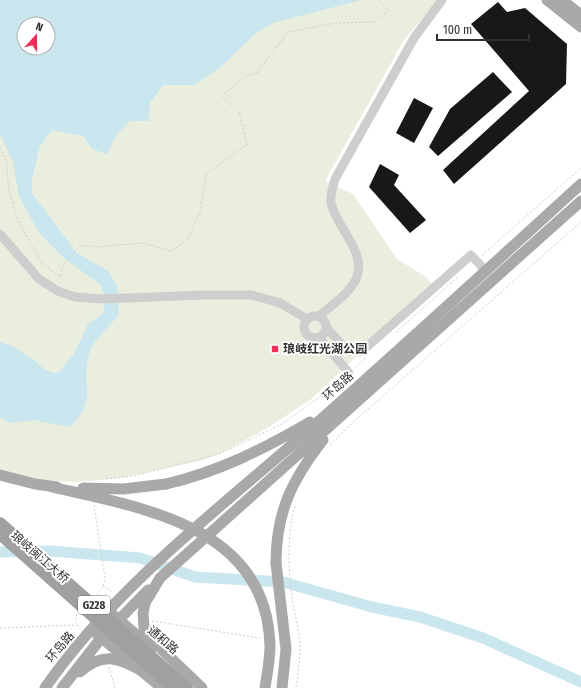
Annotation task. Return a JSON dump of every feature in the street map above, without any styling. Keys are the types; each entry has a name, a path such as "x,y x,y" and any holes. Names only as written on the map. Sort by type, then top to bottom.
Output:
{"highway":[{"name":"琅岐闽江大桥","path":"0,523 187,688"},
{"name":"琅岐闽江大桥","path":"0,534 174,688"}],"main road":[{"path":"547,0 581,27"},
{"path":"562,0 581,15"},
{"name":"环岛路","path":"45,688 92,629 146,573 331,410 581,184"},
{"name":"环岛路","path":"160,578 180,562 581,201"},
{"path":"52,487 106,489 166,484 190,479 234,462 275,442 331,410"},
{"path":"282,688 286,649 278,583 276,539 284,506 301,470 340,418"},
{"path":"0,475 132,505 184,523 209,537 235,559 251,579 262,605 267,623 270,646 265,688"},
{"path":"62,687 119,619 160,578"},
{"path":"160,578 145,603 143,613 144,626 152,640 201,688"},
{"name":"通和路","path":"109,611 201,688"},
{"path":"92,629 162,688"},
{"path":"62,687 88,664 105,658 121,660 142,671"}],"street":[{"path":"349,374 319,337 310,336 305,332 304,325 307,319 313,316 319,316 349,288 356,279 359,265 355,250 334,214 331,201 335,178 414,38 442,0"},
{"path":"0,234 26,266 45,284 71,296 120,299 203,295 252,296 280,303 307,319"},
{"path":"319,316 324,321 326,327 349,350 356,352 362,351 471,255 486,270"},
{"path":"319,337 324,333 326,327"}],"path":[{"path":"0,148 6,160 9,191 18,221 41,262 60,277 63,266 80,245 97,247 143,243 171,251 187,240 200,212 206,174 247,144 239,112 222,96 245,76 257,73 288,32 336,23 374,22 389,10 378,0"},
{"path":"476,261 581,168"},
{"path":"327,448 350,425 581,222"},
{"path":"396,332 460,276"},
{"path":"103,481 111,478 134,476 162,469 219,454 232,448 282,424 349,374 366,358"},
{"path":"93,502 104,568"},
{"path":"295,506 289,538 292,597 300,644 300,663 296,688"},
{"path":"103,586 114,593"},
{"path":"148,620 262,638"},
{"path":"0,628 77,625"},
{"path":"108,666 115,688"}],"green space":[{"path":"0,0 438,0 404,40 325,181 353,194 397,259 426,277 433,285 310,400 266,429 219,454 200,461 120,478 75,482 41,480 0,471"}],"water":[{"path":"0,0 361,0 273,23 256,33 223,65 195,85 163,85 150,103 149,121 130,121 116,135 107,154 92,149 83,136 52,130 40,146 32,179 32,193 76,252 108,271 117,285 119,315 99,337 90,351 86,372 87,398 85,407 70,427 34,420 10,423 0,418 0,342 12,346 33,359 45,370 56,373 60,371 74,354 88,324 103,314 104,310 104,293 100,284 65,259 38,231 19,196 13,162 0,134"}],"building":[{"path":"498,2 507,12 525,8 567,44 566,84 454,184 443,170 529,91 471,24"},
{"path":"493,72 512,92 438,156 429,147 450,109"},
{"path":"414,98 433,108 414,143 396,133"},
{"path":"380,164 399,175 394,185 426,220 410,233 369,187"}],"waterway":[{"path":"0,552 50,551 140,558 195,577 283,582 372,607 420,617 483,638 581,682"}],"place":[{"name":"琅岐红光湖公园","path":"275,349"}]}
